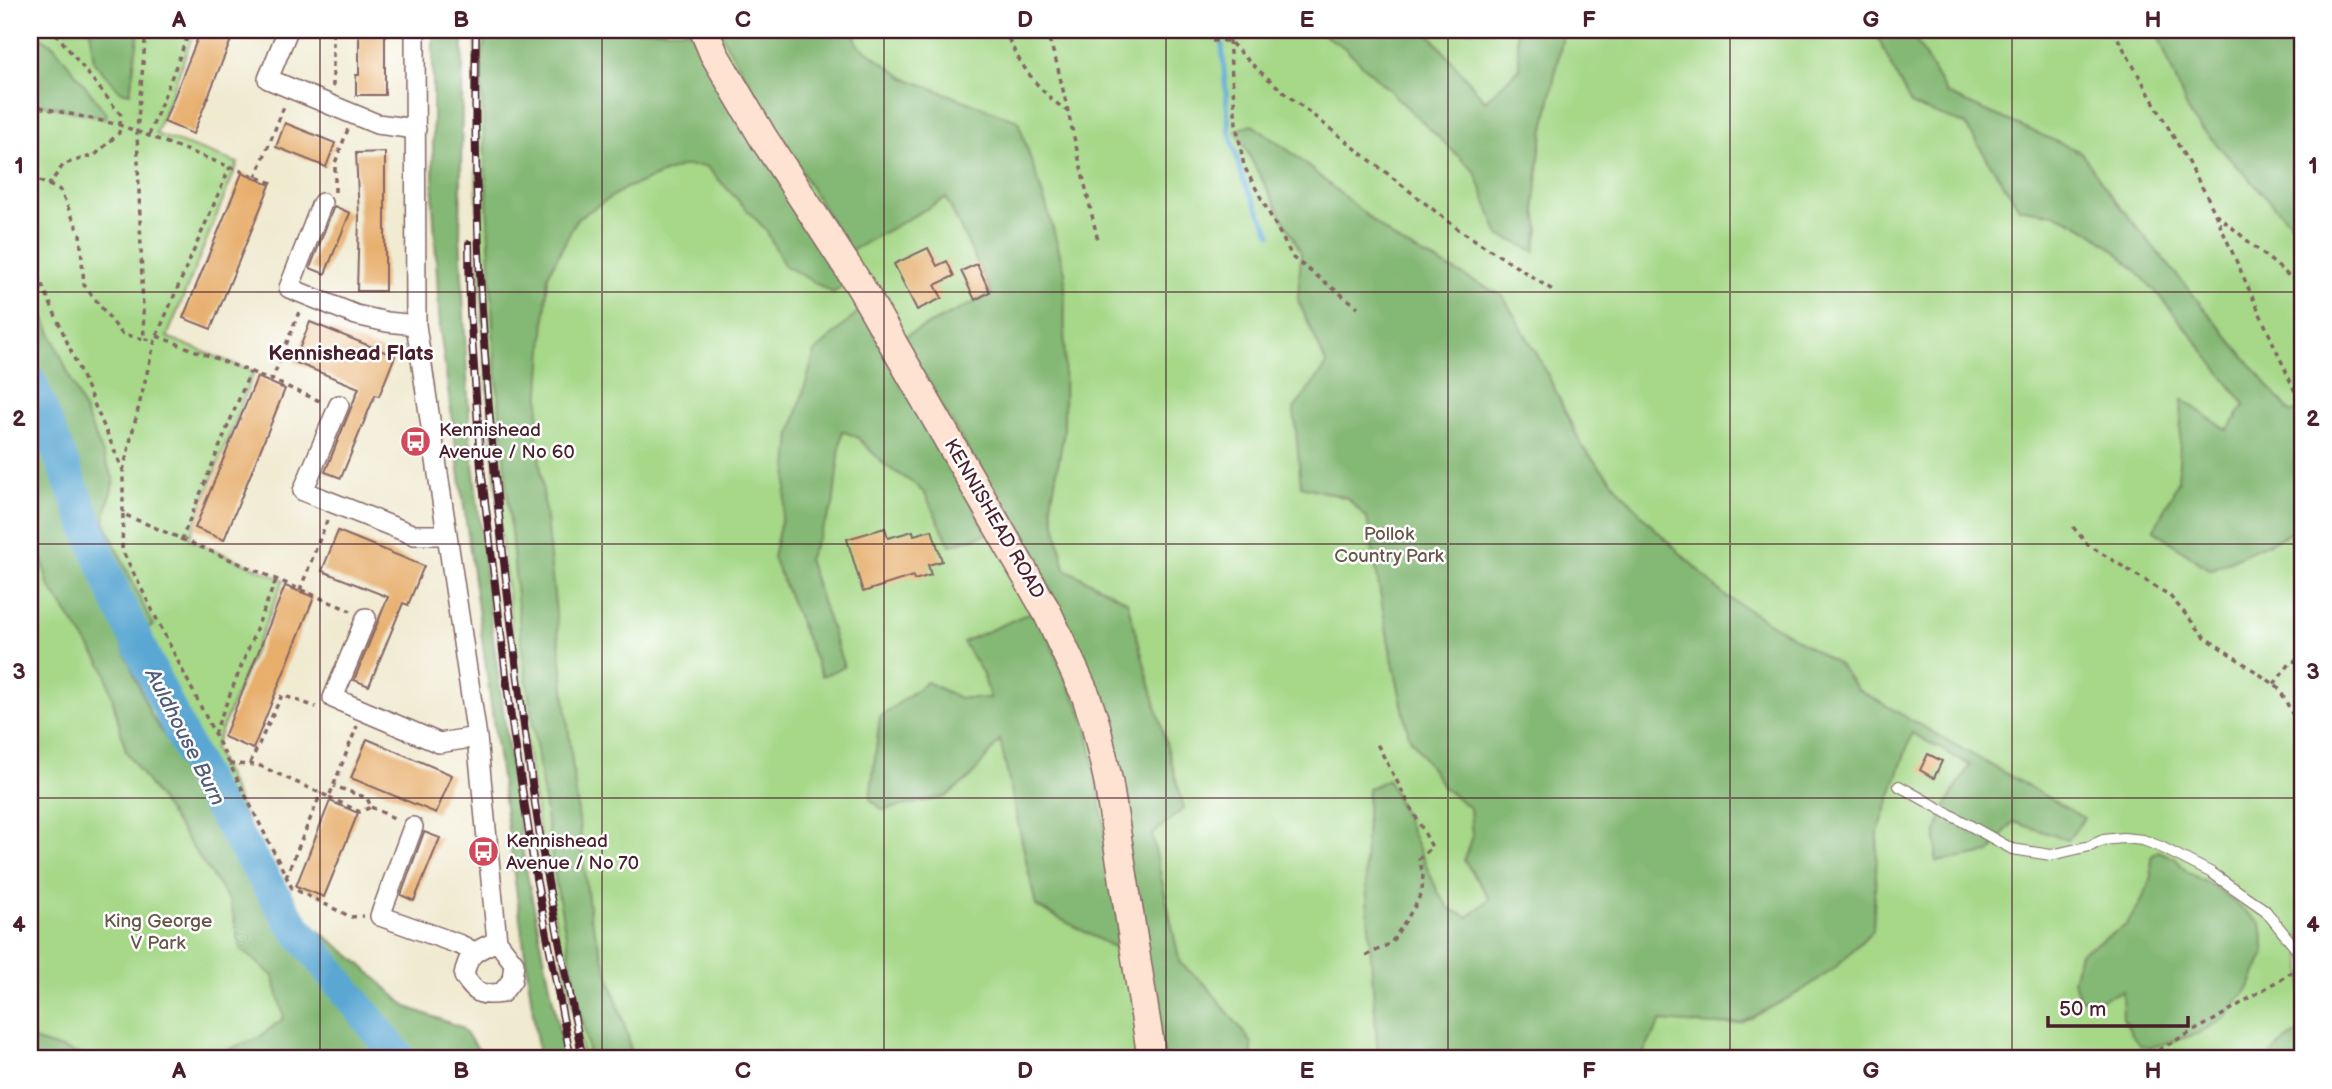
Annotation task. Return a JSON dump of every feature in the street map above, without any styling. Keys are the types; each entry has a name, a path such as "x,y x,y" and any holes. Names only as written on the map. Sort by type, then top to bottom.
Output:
{"street":[{"path":"288,30 268,79 377,124 416,129"},
{"path":"415,30 416,325 477,737 498,940 514,963 512,980 502,993 486,995 475,992 464,976 466,960 474,952 498,940"},
{"name":"KENNISHEAD ROAD","path":"704,30 714,54 764,139 860,286 1047,612 1086,696 1108,780 1152,1059"},
{"path":"322,203 289,288 356,315 416,325"},
{"path":"338,407 303,492 414,535 446,534"},
{"path":"366,618 333,698 439,743 477,737"},
{"path":"413,827 380,916 474,952"}],"lane":[{"path":"1899,786 2012,849 2051,855 2090,846 2103,840 2123,838 2143,840 2161,847 2212,873 2265,910 2297,950 2302,965"}],"path":[{"path":"48,186 64,164 95,156 119,133 121,115 53,30"},
{"path":"144,339 137,131 146,30"},
{"path":"149,135 190,30"},
{"path":"333,30 333,106"},
{"path":"1005,30 1046,95 1069,112"},
{"path":"1046,30 1069,112 1098,241"},
{"path":"1228,30 1238,144 1244,166 1293,258 1357,307"},
{"path":"2113,30 2214,213 2302,407"},
{"path":"1212,41 1228,40 1291,98 1458,229 1554,290"},
{"path":"256,177 291,89"},
{"path":"30,105 120,125 275,184"},
{"path":"322,203 336,192 335,163 354,114"},
{"path":"230,167 156,338 122,473 122,550 292,888 351,917 380,916"},
{"path":"30,177 60,190 80,234 84,285 122,334 144,339 156,338 338,407"},
{"path":"2214,213 2302,287"},
{"path":"30,257 122,473"},
{"path":"272,380 306,294"},
{"path":"181,541 250,372"},
{"path":"300,590 333,503"},
{"path":"123,514 366,618"},
{"path":"2073,527 2088,545 2169,595 2206,638 2274,684 2294,717"},
{"path":"214,734 276,580"},
{"path":"2274,684 2292,661 2302,662"},
{"path":"250,763 282,695 324,710 333,698"},
{"path":"329,797 363,711"},
{"path":"1366,956 1391,943 1404,926 1422,891 1423,874 1419,859 1432,847 1377,744"},
{"path":"229,764 250,763 360,812 372,807"},
{"path":"333,785 367,799 372,807 413,827"},
{"path":"286,877 321,793"},
{"path":"2141,1059 2224,1014 2302,965"}],"green space":[{"name":"King George V Park","path":"30,30 195,30 156,134 238,163 167,337 254,372 189,539 284,580 214,748 277,888 380,1059 30,1059"},
{"path":"30,30 54,46 107,114 105,118 30,102"},
{"path":"90,30 139,30 130,93 120,91 94,62"},
{"path":"433,30 451,30 452,39 463,39 460,235 470,437 493,638 524,859 565,1059 533,1059 539,1057 440,330 433,202"},
{"name":"Pollok Country Park","path":"476,30 2302,30 2302,1059 583,1059 536,809 501,533 482,318 476,174"},
{"path":"486,30 691,30 843,286 833,293 784,265 766,230 706,166 682,166 624,189 577,219 548,275 537,435 568,726 590,916 628,1037 632,1059 590,1059 556,884 521,640 494,347 481,69"},
{"path":"718,30 854,30 857,44 905,78 1018,121 1065,272 1064,432 1051,504 1065,569 1127,601 1184,808 1152,835 1180,963 1207,986 1252,1043 1252,1059 1163,1059 1088,667 1042,573 901,338 992,294 946,198 849,252"},
{"path":"1316,30 1426,30 1485,101 1520,68 1516,30 1564,30 1540,149 1535,204 1539,230 1535,251 1499,236 1475,172 1345,48"},
{"path":"1874,30 1910,30 1947,94 2081,152 2113,198 2290,412 2302,411 2302,531 2297,530 2210,570 2154,530 2178,482 2182,399 2227,430 2245,405 2160,297 2109,246 2083,227 2057,215 2019,208 1965,124 1911,105"},
{"path":"2156,30 2302,30 2302,235 2190,116"},
{"path":"1251,124 1292,153 1397,241 1503,296 1542,363 1583,448 1651,525 1724,595 1839,665 1857,689 2084,818 2068,840 2014,822 1990,853 1936,862 1936,832 1947,803 1970,765 1912,733 1878,833 1873,930 1834,969 1798,993 1742,1023 1712,1025 1661,1021 1640,1059 1378,1059 1365,869 1368,789 1388,779 1438,892 1450,909 1468,917 1490,899 1464,860 1472,836 1470,808 1444,788 1409,736 1389,644 1367,518 1347,498 1301,486 1294,409 1327,365 1298,300 1301,252 1236,131"},
{"path":"30,284 114,480 104,521 153,626 139,631 106,555 30,353"},
{"path":"861,309 988,534 950,545 925,494 886,466 857,437 842,431 833,506 808,559 844,667 822,676 773,558 785,502 791,434 815,352"},
{"path":"30,423 151,715 281,918 385,1059 204,1059 258,1038 284,1018 273,976 241,949 230,902 126,751 105,670 48,584 30,520"},
{"path":"1036,610 1087,725 1126,954 1036,906 1000,740 971,777 945,797 883,810 870,799 880,717 927,682 959,698 990,698 983,674 963,642"},
{"path":"2158,851 2175,858 2187,872 2215,887 2261,924 2265,952 2251,985 2225,1018 2197,1034 2149,1048 2140,1045 2123,1018 2122,991 2100,1000 2080,999 2073,980 2080,953 2125,926 2140,904 2152,877 2151,857"},
{"path":"277,888 310,924 356,960 407,1007 461,1027 486,1059 412,1059 327,958"},
{"path":"2302,1031 2302,1059 2268,1059 2279,1046"},
{"path":"30,1039 94,1059 30,1059"}],"building":[{"path":"201,30 235,30 193,134 164,122"},
{"path":"359,30 385,30 385,95 356,95"},
{"path":"285,123 335,143 326,167 276,147"},
{"path":"385,152 385,291 357,291 359,216 356,153"},
{"path":"242,173 270,185 211,329 183,318"},
{"path":"334,206 350,213 325,274 310,268"},
{"path":"928,248 937,266 947,261 954,276 935,285 942,298 917,310 894,264"},
{"path":"977,264 990,292 975,300 961,271"},
{"path":"310,322 395,356 379,396 375,395 341,478 325,472 359,388 294,362"},
{"path":"257,377 285,389 224,540 195,528"},
{"path":"885,528 888,538 913,531 914,535 932,530 942,561 928,565 931,575 914,580 913,576 863,592 847,539"},
{"path":"338,531 424,566 408,605 403,603 369,686 354,680 388,597 322,571"},
{"path":"285,586 314,597 253,749 224,737"},
{"path":"367,739 452,775 436,813 351,778"},
{"path":"1928,754 1942,761 1934,778 1920,770"},
{"path":"330,801 358,813 324,897 296,886"},
{"path":"424,832 440,838 414,901 401,895"}],"waterway":[{"path":"1222,45 1229,130 1243,180 1271,234"},
{"name":"Auldhouse Burn","path":"30,381 115,595 207,788 292,923 400,1059"}],"railway":[{"path":"476,30 476,174 482,318 501,533 536,809 583,1059"},
{"path":"469,244 470,310 481,468 511,717 536,878 571,1059"}],"place":[{"name":"Kennishead Avenue / No 60","path":"416,441"},
{"name":"Kennishead Avenue / No 70","path":"483,852"}],"district":[{"name":"Kennishead Flats","path":"351,353"}]}
